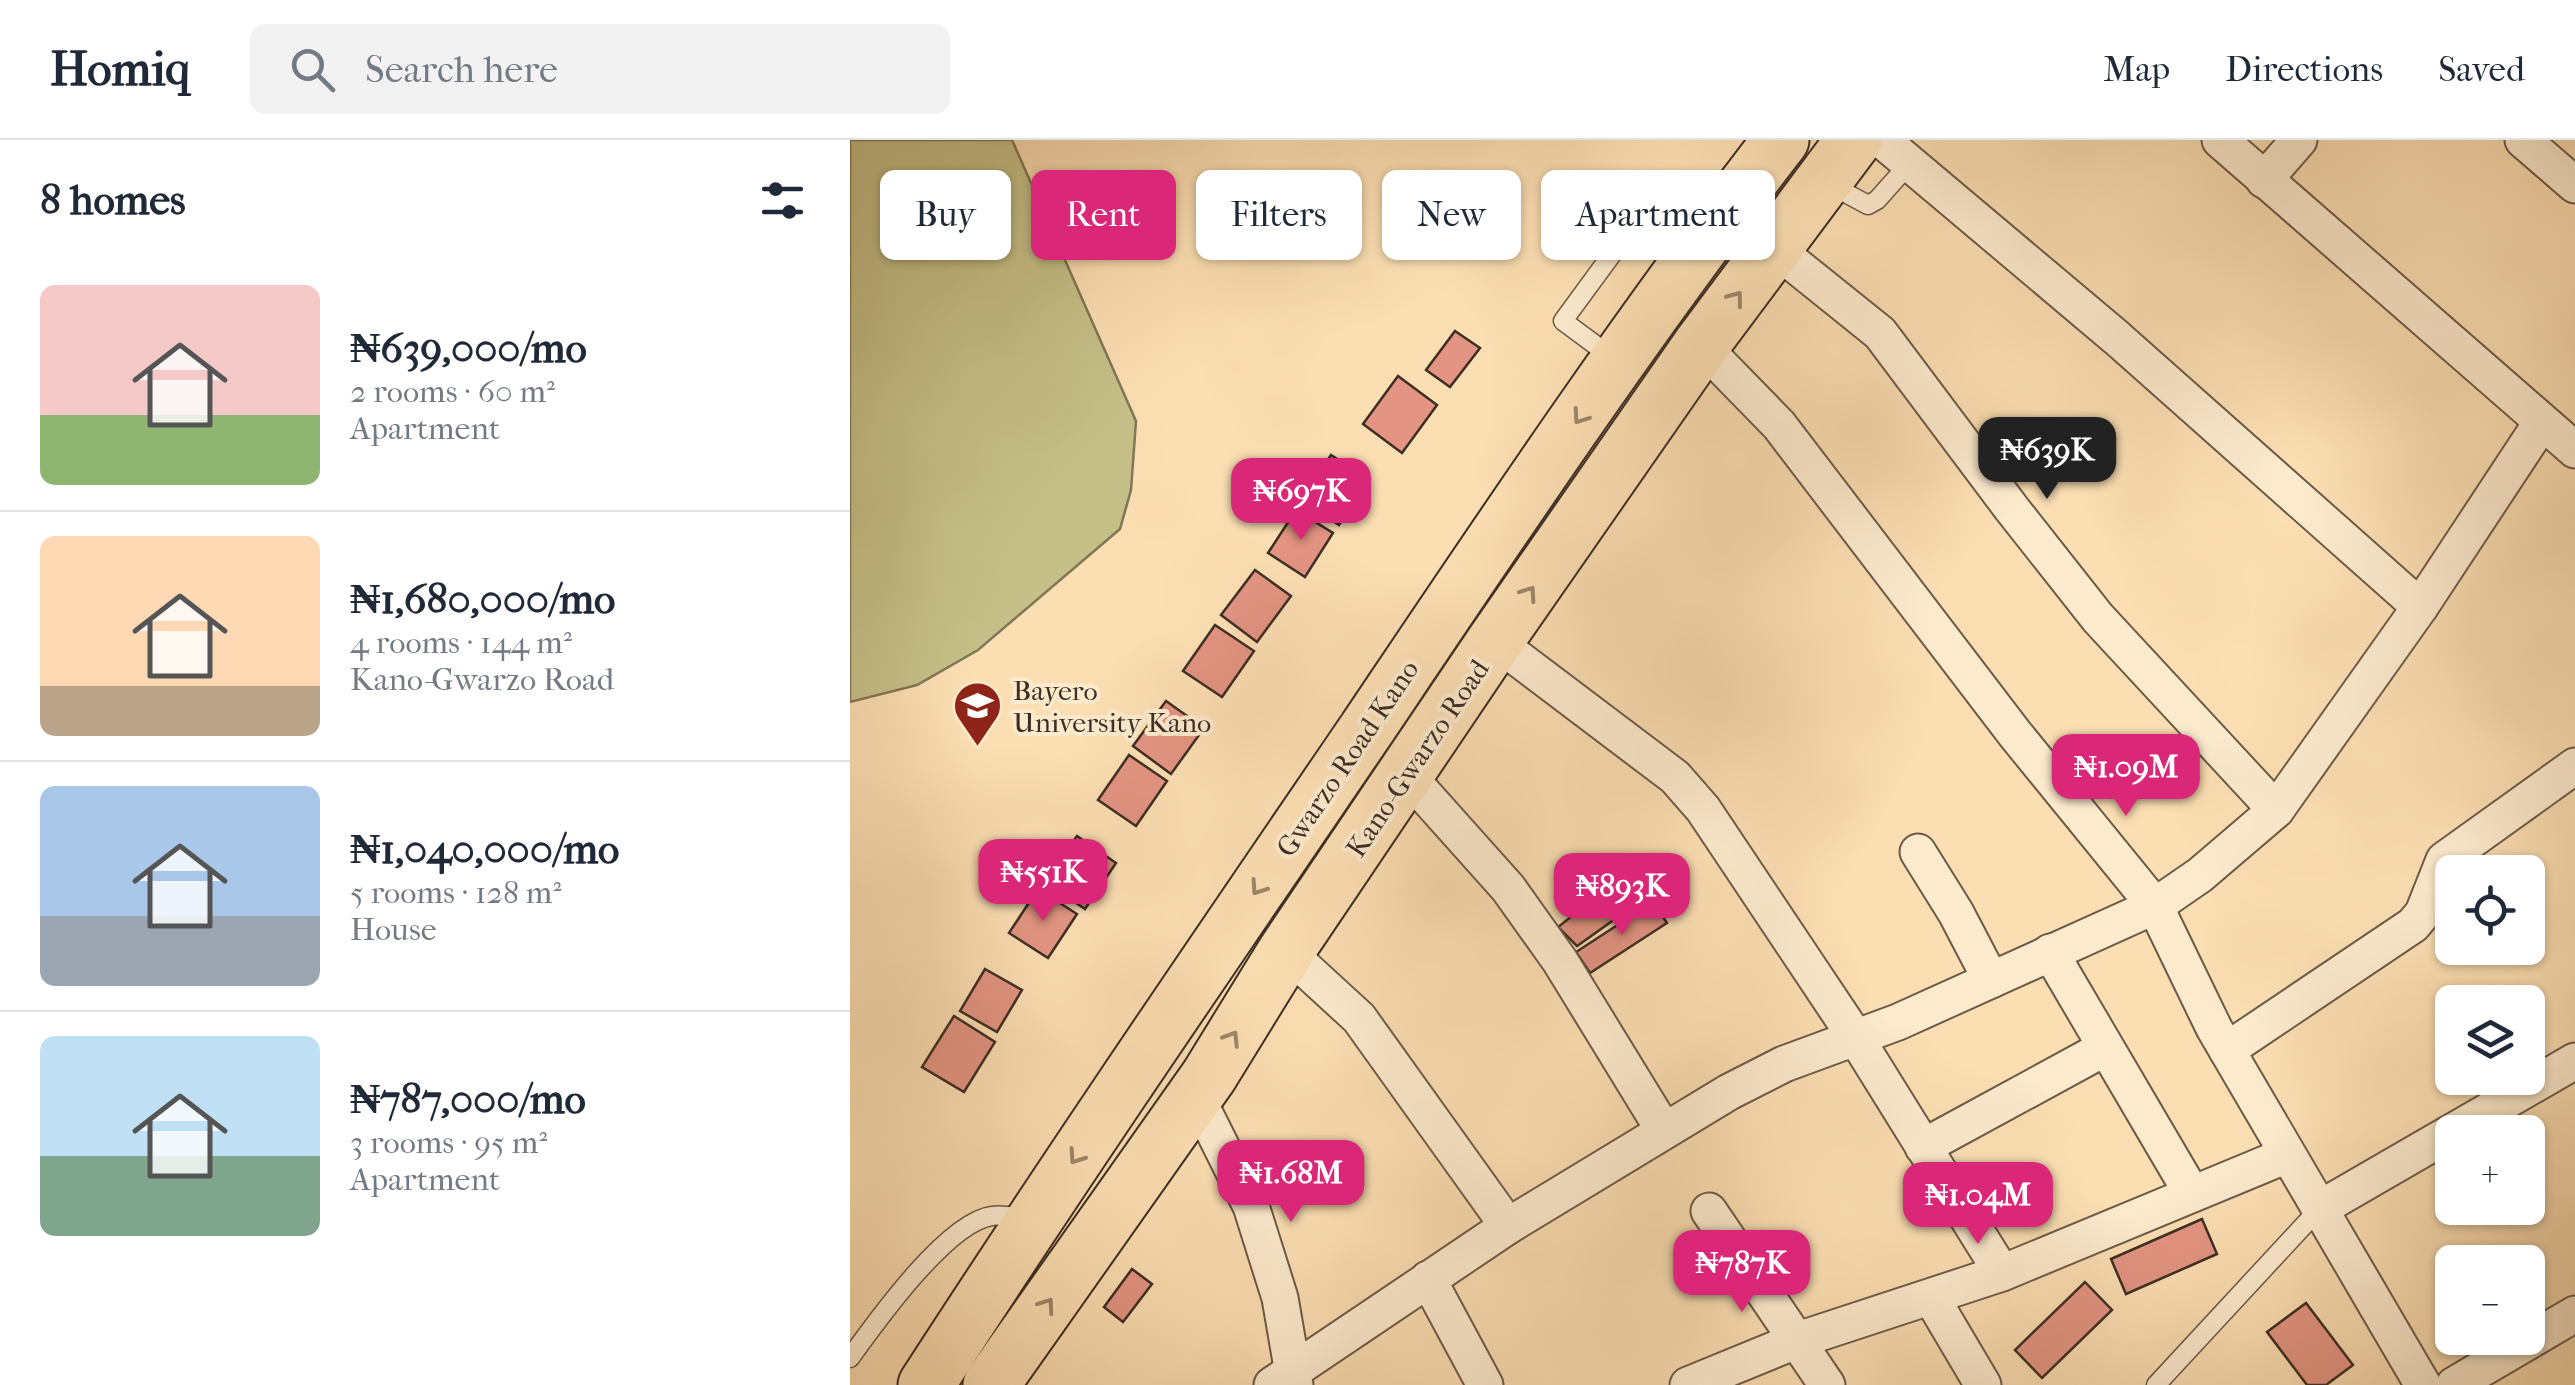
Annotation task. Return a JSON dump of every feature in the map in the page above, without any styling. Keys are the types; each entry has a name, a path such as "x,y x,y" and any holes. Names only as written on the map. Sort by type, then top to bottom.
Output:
{"main road":[{"name":"Gwarzo Road Kano","path":"926,1385 1034,1218 1618,362 1694,253 1781,140"},
{"name":"Kano-Gwarzo Road","path":"1775,247 1839,161"},
{"name":"Kano-Gwarzo Road","path":"992,1385 1196,1094 1286,951 1495,641 1701,345 1765,260"}],"street":[{"path":"1882,140 2118,338 2420,606"},
{"path":"2220,140 2575,450"},
{"path":"2264,180 2299,140"},
{"path":"2523,140 2575,185"},
{"path":"1775,249 1880,333 2098,618 2276,810"},
{"path":"1701,345 1780,425 2015,734 2155,906 2227,1050 2423,1385"},
{"path":"1286,1380 1428,1279 1663,1129 1784,1064 1898,1022 2155,906 2200,875 2276,810 2420,606 2542,422"},
{"path":"1495,641 1675,776 1703,809 1856,1038 2002,1273"},
{"path":"2227,1050 2412,924 2424,914 2444,860 2575,766"},
{"path":"1408,775 1508,888 1560,961 1663,1129"},
{"path":"1918,852 1991,980"},
{"path":"1286,951 1359,1018 1508,1226"},
{"path":"2050,952 2191,1192"},
{"path":"1924,1147 2104,1048"},
{"path":"2319,1209 2575,1061"},
{"path":"1196,1094 1251,1206 1280,1298 1286,1380"},
{"path":"1688,1385 1798,1340 2002,1273 2287,1155"},
{"path":"1709,1211 1827,1385"},
{"path":"1428,1279 1485,1385"},
{"path":"1931,1297 1983,1385"},
{"path":"2454,1385 2575,1314"}],"lane":[{"path":"1839,161 1868,204 1877,200 1910,162"},
{"path":"2156,1385 2319,1209"},
{"path":"850,1358 898,1292 959,1232 990,1216 1034,1218"}],"shaded area":[{"path":"850,140 1012,140 1031,183 1031,260 1065,260 1136,421 1131,490 1120,529 978,650 917,685 850,702"}],"building":[{"path":"1455,331 1480,348 1450,387 1426,370"},
{"path":"1398,376 1437,405 1402,453 1363,424"},
{"path":"1331,455 1369,479 1339,525 1301,500"},
{"path":"1296,510 1333,533 1305,577 1268,553"},
{"path":"1255,570 1291,596 1257,642 1221,615"},
{"path":"1215,625 1254,651 1222,697 1183,671"},
{"path":"1166,701 1204,728 1171,774 1133,746"},
{"path":"1129,755 1167,781 1136,826 1098,800"},
{"path":"1077,836 1116,863 1085,909 1045,882"},
{"path":"1628,872 1646,897 1577,946 1558,927"},
{"path":"1038,889 1077,914 1048,958 1009,933"},
{"path":"1653,902 1667,923 1590,973 1576,952"},
{"path":"985,969 1022,990 997,1032 960,1011"},
{"path":"954,1016 995,1042 964,1092 922,1067"},
{"path":"2202,1219 2217,1254 2126,1294 2111,1259"},
{"path":"1132,1269 1152,1284 1123,1322 1104,1307"},
{"path":"2085,1282 2112,1310 2042,1378 2015,1350"},
{"path":"2306,1303 2353,1365 2326,1385 2307,1385 2267,1332"}],"place":[{"name":"Bayero University Kano","path":"978,748"}]}
